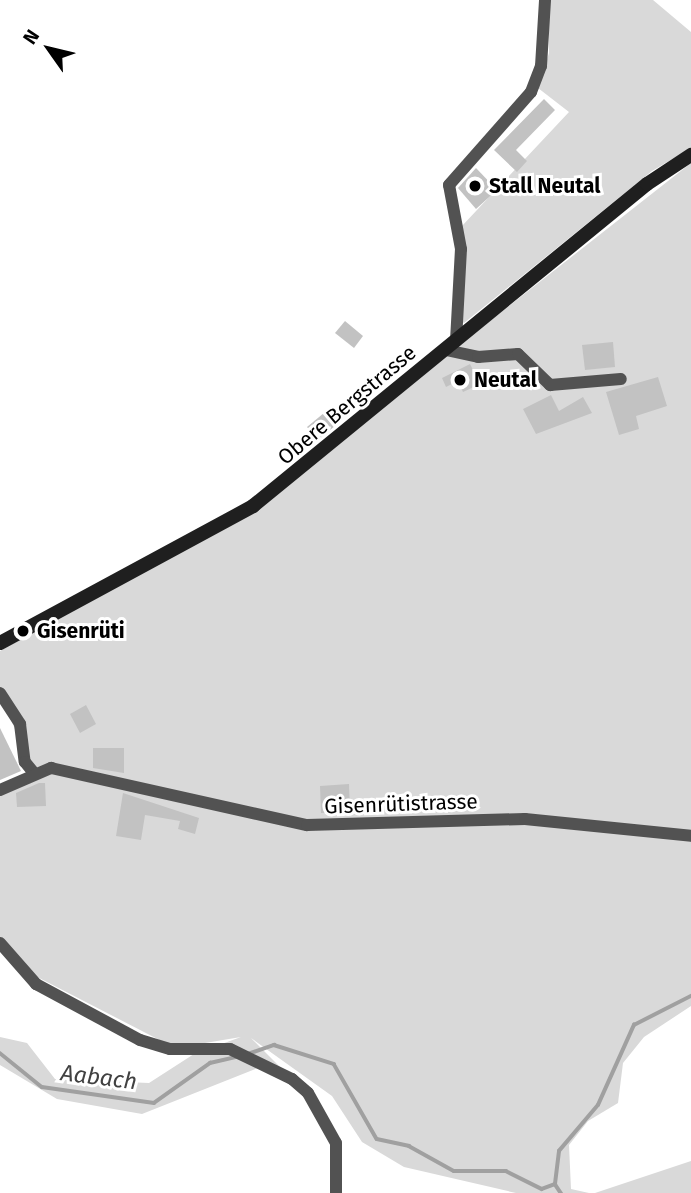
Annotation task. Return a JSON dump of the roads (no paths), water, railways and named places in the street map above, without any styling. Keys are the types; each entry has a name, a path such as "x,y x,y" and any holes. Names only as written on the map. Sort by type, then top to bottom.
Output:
{"main road":[{"name":"Obere Bergstrasse","path":"0,643 253,506 647,184 691,155"}],"street":[{"path":"545,0 541,66 531,92 449,185 461,249 451,346 478,357 518,354 550,385 621,379"},
{"path":"0,693 20,724 25,762 34,774 0,790"},
{"name":"Gisenrütistrasse","path":"34,774 51,768 307,825 525,819 691,836"},
{"path":"0,943 36,984 140,1041 239,1053 292,1079 324,1118 340,1159 336,1193"}],"waterway":[{"name":"Aabach","path":"555,1184 559,1151 598,1105 634,1025 691,996"},
{"name":"Aabach","path":"248,1054 274,1045 334,1064 377,1139 409,1146 454,1171 506,1171 542,1189 555,1184"},
{"name":"Aabach","path":"0,1053 42,1087 154,1103 210,1063 237,1057"},
{"path":"555,1184 561,1193"}],"place":[{"name":"Stall Neutal","path":"475,186"},
{"name":"Neutal","path":"460,380"},
{"name":"Gisenrüti","path":"23,631"}]}
